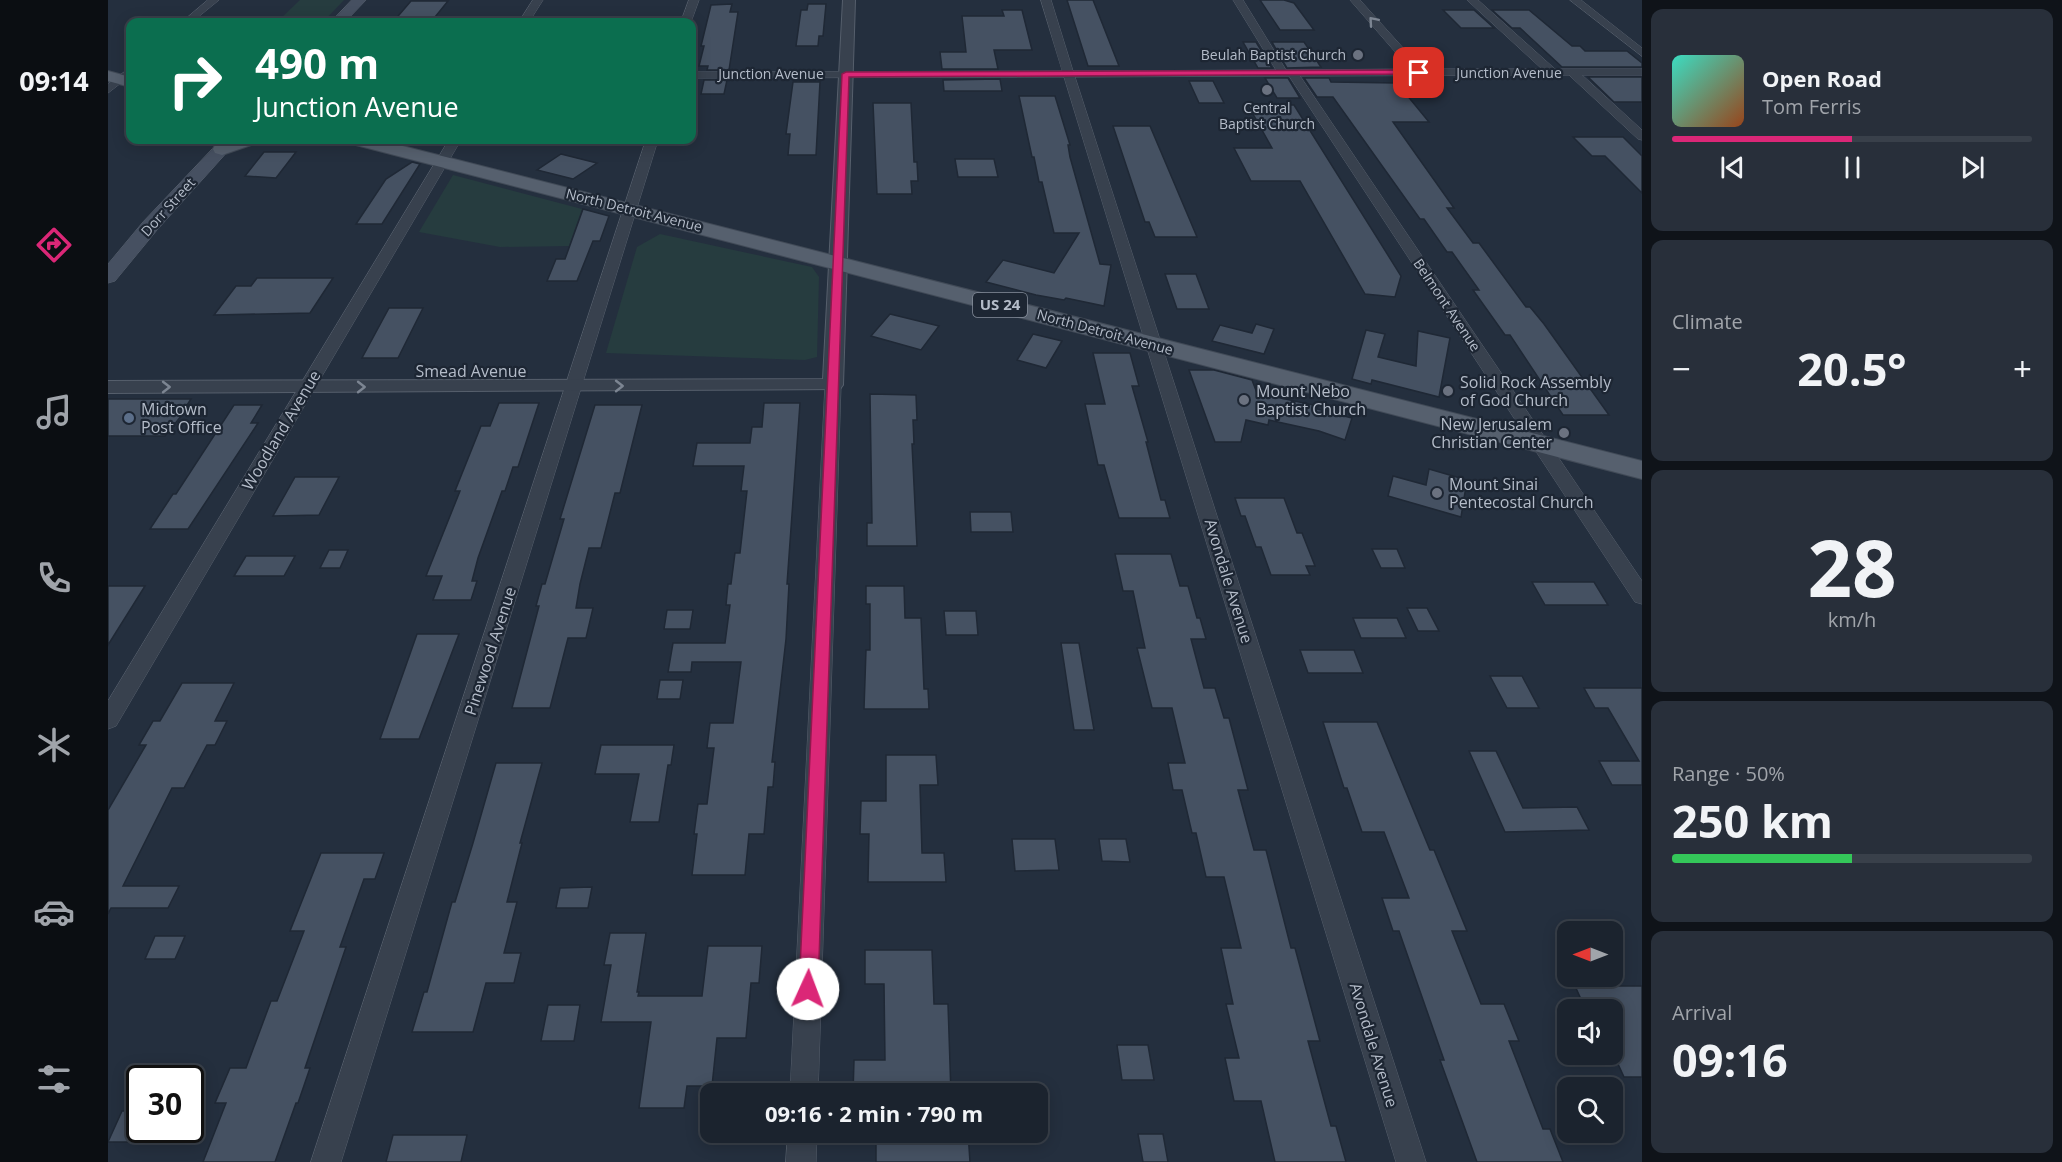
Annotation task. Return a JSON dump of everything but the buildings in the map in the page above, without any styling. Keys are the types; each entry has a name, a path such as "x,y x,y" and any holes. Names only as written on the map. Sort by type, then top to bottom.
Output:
{"main road":[{"path":"342,18 359,0"},
{"name":"North Detroit Avenue","path":"374,144 1642,470"},
{"name":"Dorr Street","path":"108,277 221,146"}],"street":[{"path":"192,18 214,0"},
{"path":"527,18 538,0"},
{"path":"687,18 694,0"},
{"path":"804,1083 849,0"},
{"name":"Avondale Avenue","path":"1046,0 1411,1162"},
{"name":"Belmont Avenue","path":"1238,0 1540,443 1642,597"},
{"path":"1355,0 1419,73"},
{"path":"1472,0 1552,72"},
{"path":"1575,0 1642,53"},
{"path":"1572,72 1642,136"},
{"name":"Junction Avenue","path":"696,75 1642,72"},
{"name":"Woodland Avenue","path":"108,720 452,144"},
{"name":"Pinewood Avenue","path":"326,1162 651,144"},
{"name":"Smead Avenue","path":"108,372 312,379"},
{"name":"Smead Avenue","path":"108,387 312,379 833,377"},
{"path":"801,1162 802,1143"}],"green space":[{"path":"300,0 344,0 327,18 281,18"},
{"path":"453,175 582,209 569,246 500,247 419,232"},
{"path":"660,234 812,267 819,277 817,357 805,360 606,353 637,247"}],"place":[{"name":"Beulah Baptist Church","path":"1358,55"},
{"name":"Central Baptist Church","path":"1267,90"},
{"name":"Solid Rock Assembly of God Church","path":"1448,391"},
{"name":"Mount Nebo Baptist Church","path":"1244,400"},
{"name":"Midtown Post Office","path":"129,418"},
{"name":"New Jerusalem Christian Center","path":"1564,433"},
{"name":"Mount Sinai Pentecostal Church","path":"1437,493"}],"route":[{"path":"808,989 846,74 1419,73"}]}
